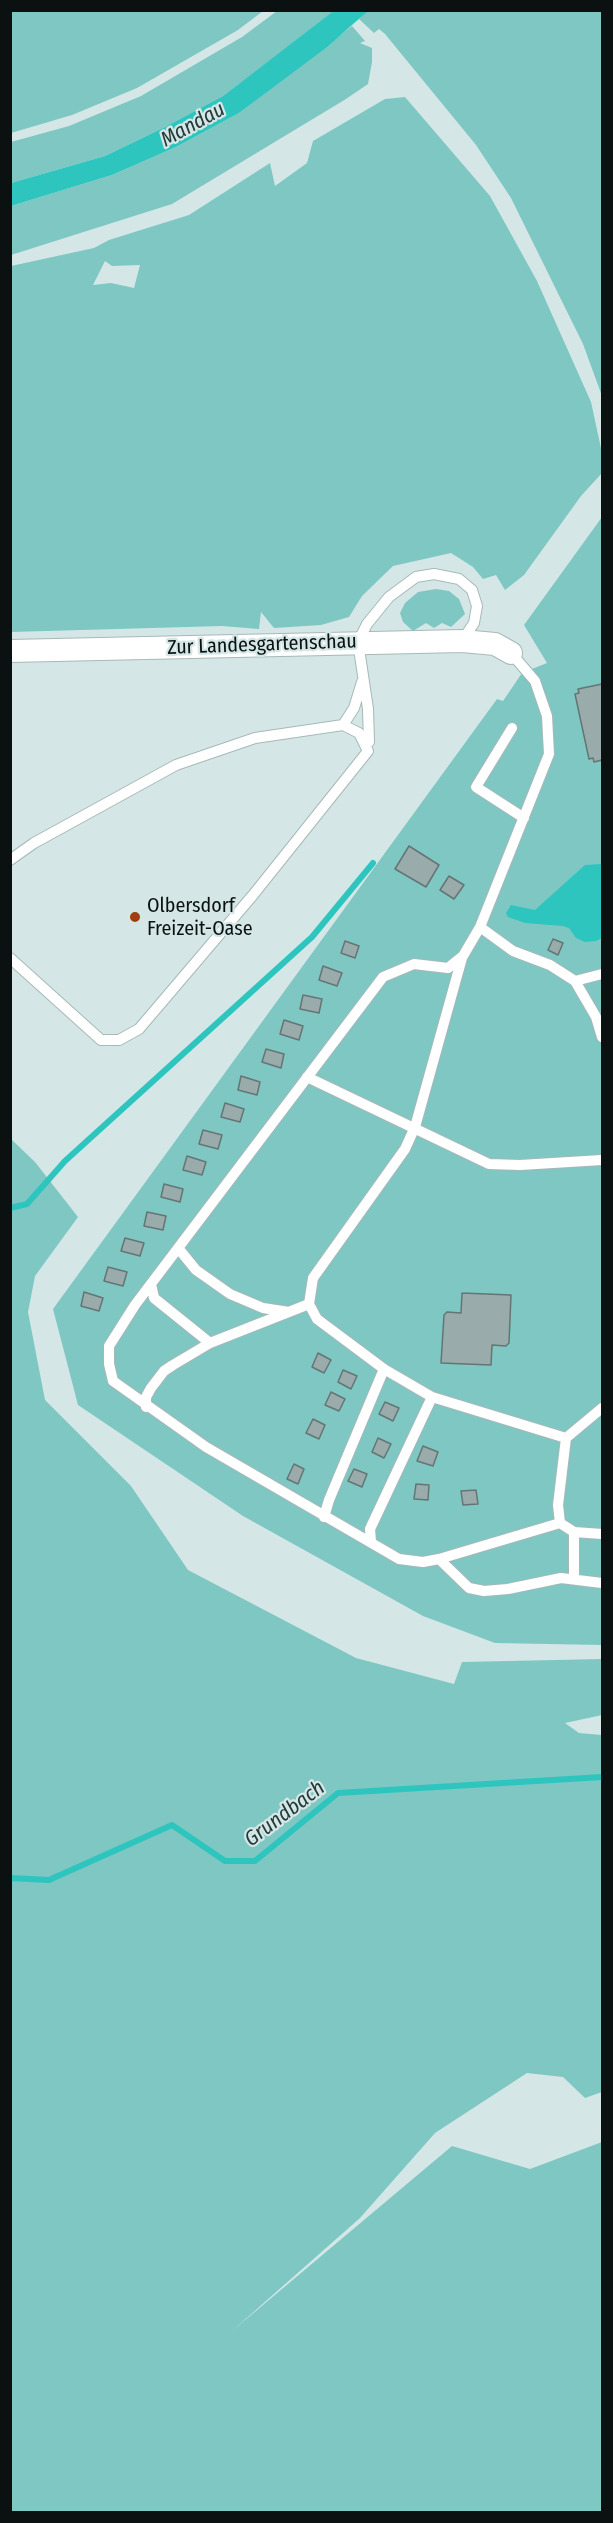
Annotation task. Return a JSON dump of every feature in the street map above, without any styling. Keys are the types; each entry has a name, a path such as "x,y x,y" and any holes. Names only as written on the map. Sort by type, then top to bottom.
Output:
{"street":[{"name":"Zur Landesgartenschau","path":"10,651 462,641 495,644 511,653"}],"lane":[{"path":"369,742 364,677 358,642 367,624 394,593 416,577 434,574 459,579 476,597 476,615 462,641"},
{"path":"511,653 535,681 548,716 549,754 480,927 463,956 415,1127 405,1149 313,1278 309,1304 317,1319 384,1369 432,1397 566,1438"},
{"path":"343,725 354,708 364,677"},
{"path":"10,860 34,843 176,765 255,738 343,725 359,734 368,751 253,895 139,1029 119,1040 101,1040 10,958"},
{"path":"512,728 476,787 524,818"},
{"path":"480,927 513,951 550,965 575,981 596,1017 603,1037"},
{"path":"463,956 448,968 414,964 383,977 151,1284 109,1346 108,1364 113,1381 146,1407 206,1447 324,1517 360,1534 399,1559 423,1562 439,1559 560,1523 574,1532 603,1534"},
{"path":"575,981 603,974"},
{"path":"307,1077 489,1164 520,1165 603,1160"},
{"path":"178,1248 196,1270 230,1294 263,1308 290,1312"},
{"path":"151,1284 154,1298 210,1343"},
{"path":"146,1407 146,1397 164,1371 210,1343 309,1304"},
{"path":"324,1517 384,1369"},
{"path":"370,1542 370,1529 432,1397"},
{"path":"560,1523 560,1475 566,1438 603,1408"},
{"path":"574,1532 574,1579"},
{"path":"439,1559 469,1588 484,1591 508,1589 561,1578 603,1583"}],"shaded area":[{"path":"368,10 602,11 602,396 583,344 511,198 476,145 385,34 379,29 374,33 359,19"},
{"path":"10,11 263,11 238,30 137,88 72,115 11,133"},
{"path":"277,11 335,11 223,96 165,127 105,156 11,183 11,142 69,126 141,96 242,37"},
{"path":"352,26 365,41 360,43 372,48 372,62 368,84 346,99 172,204 11,255 11,206 112,175 176,147 239,113"},
{"path":"405,97 490,196 537,281 591,402 602,453 602,473 581,496 524,575 505,590 496,575 483,579 473,567 451,553 393,566 362,596 349,617 321,625 274,628 261,612 259,629 222,626 11,632 11,266 94,248 109,240 189,215 270,163 275,186 307,163 313,141 385,99","holes":["105,261 112,266 140,265 134,288 111,283 93,285"]},
{"path":"602,517 602,1645 495,1643 423,1616 243,1516 78,1405 53,1309 497,699 503,701 522,673 547,663 524,625"},
{"path":"436,589 449,591 459,599 465,614 451,627 442,623 434,628 426,623 413,631 403,622 400,613 405,603 418,592"},
{"path":"11,1139 35,1162 78,1217 35,1276 28,1312 45,1400 131,1486 188,1570 356,1658 454,1684 462,1662 602,1659 602,1715 565,1723 579,1733 602,1735 602,2092 585,2098 563,2077 527,2073 435,2133 360,2218 232,2331 452,2146 530,2169 602,2142 602,2512 11,2512"}],"water":[{"name":"Mandau","path":"335,10 368,11 327,47 239,113 176,147 112,175 11,206 11,183 105,156 165,127 223,96"},
{"path":"602,864 602,938 585,942 576,938 569,928 563,926 525,923 508,917 506,913 511,905 535,910 585,865"}],"building":[{"path":"602,684 602,760 594,762 593,758 589,759 575,694 579,693 578,689"},
{"path":"409,846 439,865 426,887 395,869"},
{"path":"449,876 464,885 454,899 440,890"},
{"path":"553,939 563,943 558,955 548,950"},
{"path":"345,941 359,946 355,958 341,953"},
{"path":"323,966 342,973 337,986 319,980"},
{"path":"303,995 322,999 319,1013 300,1009"},
{"path":"284,1020 303,1026 299,1040 280,1034"},
{"path":"266,1049 284,1054 281,1068 262,1062"},
{"path":"241,1076 260,1082 257,1095 238,1090"},
{"path":"225,1103 244,1109 240,1122 221,1117"},
{"path":"203,1130 222,1135 218,1149 199,1144"},
{"path":"187,1156 206,1162 202,1175 183,1170"},
{"path":"164,1184 183,1189 180,1202 161,1197"},
{"path":"147,1212 166,1216 163,1230 144,1226"},
{"path":"125,1238 144,1243 140,1256 121,1251"},
{"path":"108,1267 127,1272 123,1286 104,1281"},
{"path":"84,1292 103,1298 99,1311 81,1306"},
{"path":"462,1293 511,1295 509,1343 506,1346 492,1345 491,1365 441,1363 444,1315 447,1312 461,1313"},
{"path":"318,1353 331,1360 324,1373 312,1367"},
{"path":"343,1370 357,1376 351,1389 338,1382"},
{"path":"331,1392 345,1399 339,1411 325,1405"},
{"path":"385,1402 399,1408 393,1421 379,1414"},
{"path":"313,1419 325,1425 319,1439 306,1433"},
{"path":"378,1438 391,1444 384,1458 372,1452"},
{"path":"423,1446 438,1452 433,1466 417,1461"},
{"path":"294,1464 304,1469 298,1484 287,1479"},
{"path":"354,1469 367,1474 362,1487 348,1481"},
{"path":"416,1484 429,1485 428,1500 414,1499"},
{"path":"476,1490 478,1504 463,1505 461,1491"}],"waterway":[{"path":"10,1208 27,1204 65,1161 312,937 373,863"},
{"name":"Grundbach","path":"10,1878 49,1880 172,1825 225,1861 255,1861 338,1793 602,1777"}],"place":[{"name":"Olbersdorf Freizeit-Oase","path":"135,917"}]}
